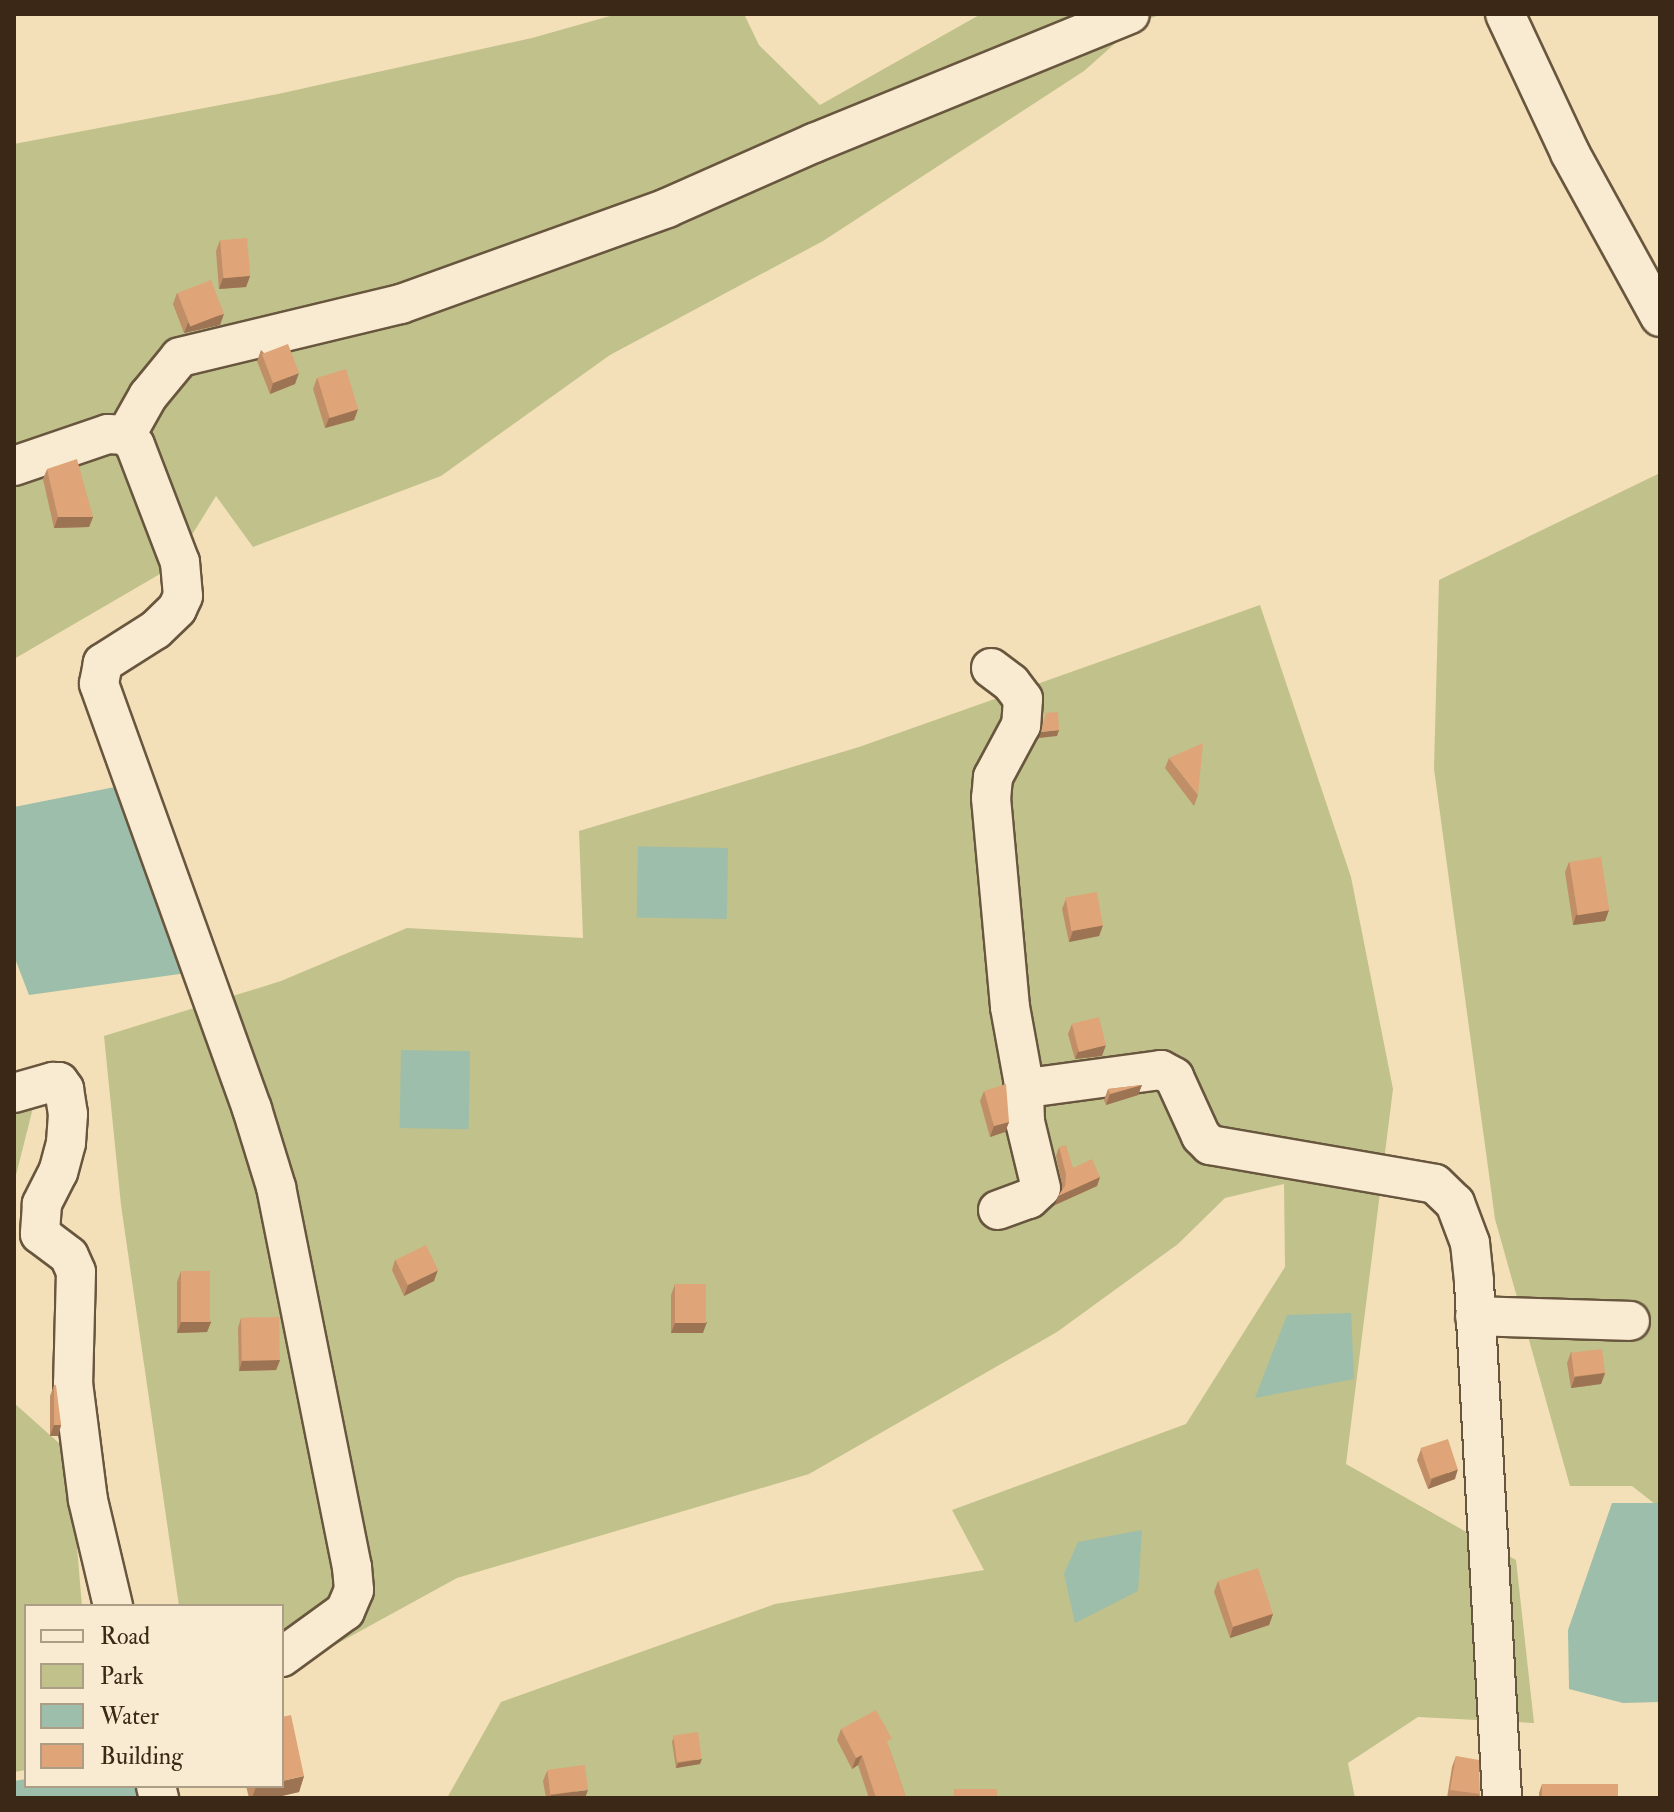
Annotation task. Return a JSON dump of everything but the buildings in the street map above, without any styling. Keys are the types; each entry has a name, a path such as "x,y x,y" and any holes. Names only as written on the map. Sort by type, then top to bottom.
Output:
{"street":[{"path":"126,435 148,396 180,357 401,304 446,288 667,208 1130,14"},
{"path":"1505,14 1570,153 1660,317"},
{"path":"14,466 108,434 126,435 135,445 180,562 183,596 177,609 155,630 103,663 99,684 252,1109 276,1187 352,1567 354,1590 345,1611 284,1656"},
{"path":"991,668 1011,683 1023,699 1021,725 993,777 991,798 1010,1007 1024,1084 1025,1122 1041,1188 1029,1199 998,1210"},
{"path":"1024,1084 1035,1087 1161,1070 1174,1077 1201,1136 1210,1145 1435,1184 1455,1203 1470,1243 1502,1798"},
{"path":"14,1093 53,1082 59,1082 64,1089 68,1114 66,1143 58,1172 42,1204 40,1234 69,1256 76,1272 73,1383 88,1500 113,1604"},
{"path":"1475,1316 1630,1321"}],"green space":[{"path":"617,14 744,14 759,45 820,105 981,14 1162,14 1138,23 1084,71 823,241 610,355 441,476 253,547 216,496 172,567 14,659 14,144 278,94 532,38"},
{"path":"1660,473 1660,1508 1632,1486 1570,1486 1495,1219 1434,769 1439,580"},
{"path":"1260,605 1351,877 1393,1089 1346,1464 1516,1560 1534,1723 1418,1717 1348,1763 1355,1798 447,1798 501,1702 775,1604 984,1570 952,1510 1186,1424 1285,1267 1284,1184 1225,1198 1178,1244 1057,1332 809,1474 457,1578 284,1673 284,1604 179,1604 121,1205 104,1036 281,981 407,928 583,938 579,831 859,747"},
{"path":"35,1100 14,1183 14,1110"},
{"path":"14,1403 69,1452 82,1604 24,1604 24,1770 14,1772"}],"water":[{"path":"120,786 194,972 29,995 14,956 14,807"},
{"path":"638,846 728,848 727,919 637,917"},
{"path":"401,1050 470,1051 469,1129 400,1128"},
{"path":"1351,1313 1354,1379 1255,1398 1287,1315"},
{"path":"1612,1503 1660,1503 1660,1702 1623,1703 1569,1689 1568,1630"},
{"path":"1142,1530 1138,1591 1075,1623 1064,1574 1078,1542"},
{"path":"24,1779 24,1788 138,1788 141,1798 14,1798 14,1781"}]}
